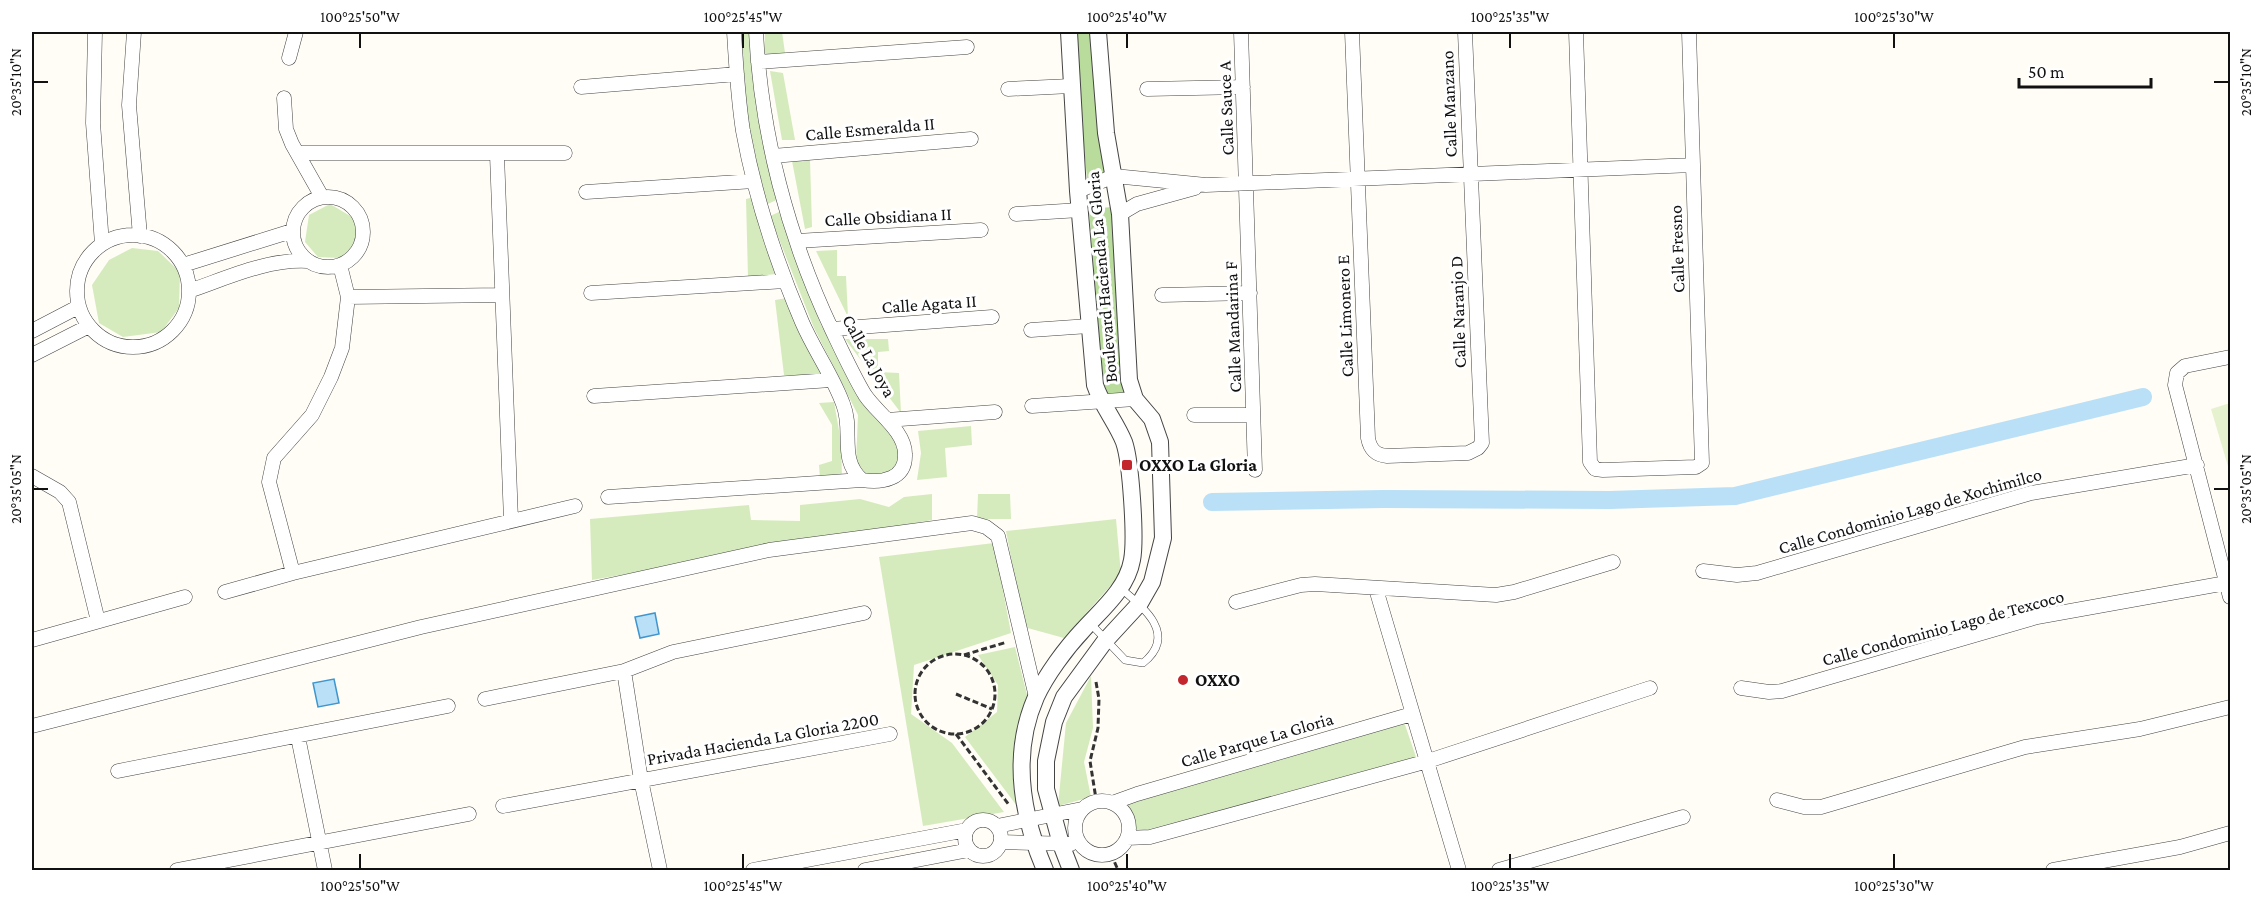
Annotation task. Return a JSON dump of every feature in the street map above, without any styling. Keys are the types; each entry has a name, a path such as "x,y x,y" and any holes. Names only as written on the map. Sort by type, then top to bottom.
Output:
{"street":[{"path":"95,32 93,123 102,244"},
{"path":"134,32 129,105 140,236"},
{"path":"289,58 296,32"},
{"path":"734,32 743,130 762,210 785,281 803,324 844,404 848,425 848,458 852,469 862,480"},
{"name":"Calle La Joya","path":"608,497 862,480 879,482 891,479 902,468 905,455 901,439 865,394 832,329 797,241 773,156 758,62 756,32"},
{"name":"Boulevard Hacienda La Gloria","path":"1045,870 1027,820 1022,786 1023,749 1036,697 1067,647 1125,582 1132,560 1133,526 1125,445 1101,402 1095,385 1078,191 1069,32"},
{"name":"Boulevard Hacienda La Gloria","path":"1071,870 1052,815 1046,789 1046,761 1054,722 1064,697 1105,641 1140,603 1152,582 1163,538 1160,442 1152,418 1135,399 1129,380 1120,214 1106,133 1098,32"},
{"name":"Calle Sauce A","path":"1241,32 1247,184"},
{"name":"Calle Limonero E","path":"1352,32 1368,438 1372,450"},
{"name":"Calle Manzano","path":"1464,32 1470,175"},
{"path":"1576,32 1581,170"},
{"name":"Calle Fresno","path":"1581,170 1590,462 1594,469 1603,470 1696,467 1700,465 1702,459 1689,32"},
{"path":"758,62 967,47"},
{"path":"581,87 737,74"},
{"path":"1008,89 1071,86"},
{"path":"1147,89 1243,87"},
{"path":"284,98 286,129 322,197"},
{"name":"Calle Esmeralda II","path":"773,156 971,139"},
{"path":"298,153 497,155 565,153"},
{"path":"497,155 511,520"},
{"path":"1078,191 1114,176 1206,185 1693,165"},
{"name":"Calle Naranjo D","path":"1372,450 1387,456 1468,453 1478,448 1482,442 1470,175"},
{"path":"586,192 754,181"},
{"name":"Calle Mandarina F","path":"1247,184 1255,470"},
{"path":"1120,214 1137,204 1154,198 1206,185"},
{"path":"189,291 270,263 287,260 307,261 323,267 340,265 353,257 362,245 364,230 361,216 351,204 338,197 322,197 311,201 301,209 294,219 292,231 299,253 307,261"},
{"path":"762,210 785,204"},
{"path":"1016,214 1080,210"},
{"name":"Calle Obsidiana II","path":"797,241 981,230"},
{"path":"183,265 292,231"},
{"path":"127,236 140,236 165,245 183,265 189,291 186,308 179,323 167,336 152,344 135,347 117,345 101,338 89,326 78,307 77,282 90,254 102,244 127,236"},
{"path":"293,573 269,482 270,471 274,458 312,415 331,377 342,348 348,297 340,265"},
{"path":"591,293 785,281"},
{"path":"1162,295 1250,293"},
{"path":"348,297 501,295"},
{"path":"32,331 78,307"},
{"name":"Calle Agata II","path":"832,329 992,317"},
{"path":"32,355 89,326"},
{"path":"1031,330 1089,326"},
{"path":"2230,357 2186,366 2177,373 2175,384 2230,597"},
{"path":"594,396 831,380"},
{"path":"1032,406 1135,399"},
{"path":"887,420 995,412"},
{"path":"1194,415 1253,415"},
{"name":"Calle Condominio Lago de Xochimilco","path":"1703,571 1757,573 2031,493 2197,465"},
{"path":"32,476 60,492 69,502 98,621"},
{"path":"225,592 293,573 511,520 575,507"},
{"path":"32,726 421,627 769,550 972,524 986,527 998,536 1036,697"},
{"path":"1236,602 1300,585 1496,595 1514,592 1613,562"},
{"name":"Calle Condominio Lago de Texcoco","path":"1741,688 1768,692 1782,691 2037,617 2226,583"},
{"path":"1376,589 1459,870"},
{"path":"32,640 185,597"},
{"path":"485,699 624,671 674,652 864,613"},
{"name":"Privada Hacienda La Gloria 2200","path":"624,671 641,780 660,870"},
{"path":"1127,838 1150,837 1428,761 1650,688"},
{"path":"118,771 448,706"},
{"path":"1777,800 1804,807 1821,807 2025,747 2140,729 2230,707"},
{"name":"Calle Parque La Gloria","path":"1112,803 1412,714"},
{"name":"Privada Hacienda La Gloria 2200","path":"503,806 891,734"},
{"path":"298,737 325,870"},
{"path":"996,826 1082,809 1096,801 1112,803 1121,809 1127,818 1129,828 1127,838 1121,848 1111,854 1100,855 1089,852 1080,845 1074,830 1082,809"},
{"path":"177,870 469,814"},
{"path":"1499,870 1683,817"},
{"path":"865,870 969,850 981,856 988,856 998,848 1001,842 1000,831 987,820 970,825 965,840 969,850"},
{"path":"753,870 967,830"},
{"path":"2053,870 2180,847 2230,833"},
{"path":"1001,842 1080,845"}],"lane":[{"path":"1090,623 1125,660 1143,663 1151,657 1156,649 1157,630 1154,621 1140,603 1120,588"}],"path":[{"path":"962,655 975,660 986,668 993,680 995,693 992,709 985,721 972,730 956,734 940,731 926,722 917,708 915,691 920,675 930,663 945,656 962,655"},
{"path":"1092,659 1098,728 1090,761 1096,801"},
{"path":"956,694 992,709"},
{"path":"956,734 983,768 1004,801 1027,820"},
{"path":"1111,854 1118,870"}],"green space":[{"path":"737,32 749,32 763,142 779,199 765,205 749,144"},
{"path":"765,32 782,32 785,53 764,55"},
{"path":"1076,32 1097,32 1107,174 1087,178 1078,85"},
{"path":"770,71 783,73 795,140 782,140"},
{"path":"810,160 812,227 805,229 792,161"},
{"path":"754,197 776,274 748,277 746,199"},
{"path":"330,204 357,220 356,244 340,258 318,257 305,242 309,215"},
{"path":"1112,207 1127,392 1104,395 1089,209"},
{"path":"779,212 821,325 892,435 900,452 898,467 886,476 867,475 856,462 858,415 814,328 770,216"},
{"path":"132,248 158,251 180,272 179,308 161,332 123,337 99,323 92,285 109,260"},
{"path":"837,250 837,276 846,276 848,317 816,251"},
{"path":"787,298 825,375 784,375 775,300"},
{"path":"845,339 888,339 889,351 878,352 878,372 899,373 901,413"},
{"path":"834,402 841,442 842,478 820,479 819,465 832,461 832,425 819,403"},
{"path":"2230,403 2230,473 2211,409"},
{"path":"971,426 972,445 945,448 947,477 917,480 921,453 918,431"},
{"path":"932,494 932,520 592,580 590,519 749,505 751,520 800,521 800,505 860,499 889,507 904,497"},
{"path":"978,494 1010,494 1011,519 977,519"},
{"path":"1116,519 1121,574 1064,638 1024,627 1006,531"},
{"path":"994,543 1011,633 914,665 911,714 952,743 1004,812 923,826 879,557"},
{"path":"1015,647 1028,699 1017,806 965,737 997,712 998,685 978,655"},
{"path":"1091,676 1093,728 1084,762 1091,797 1058,806 1066,723"},
{"path":"1404,722 1416,757 1135,833 1132,818 1124,804"}],"water":[{"path":"655,613 659,634 640,638 635,617"},
{"path":"334,679 339,703 318,707 313,683"}],"waterway":[{"path":"1212,502 1384,499 1610,500 1735,496 2143,397"}],"place":[{"name":"OXXO La Gloria","path":"1127,465"},
{"name":"OXXO","path":"1183,680"}]}
